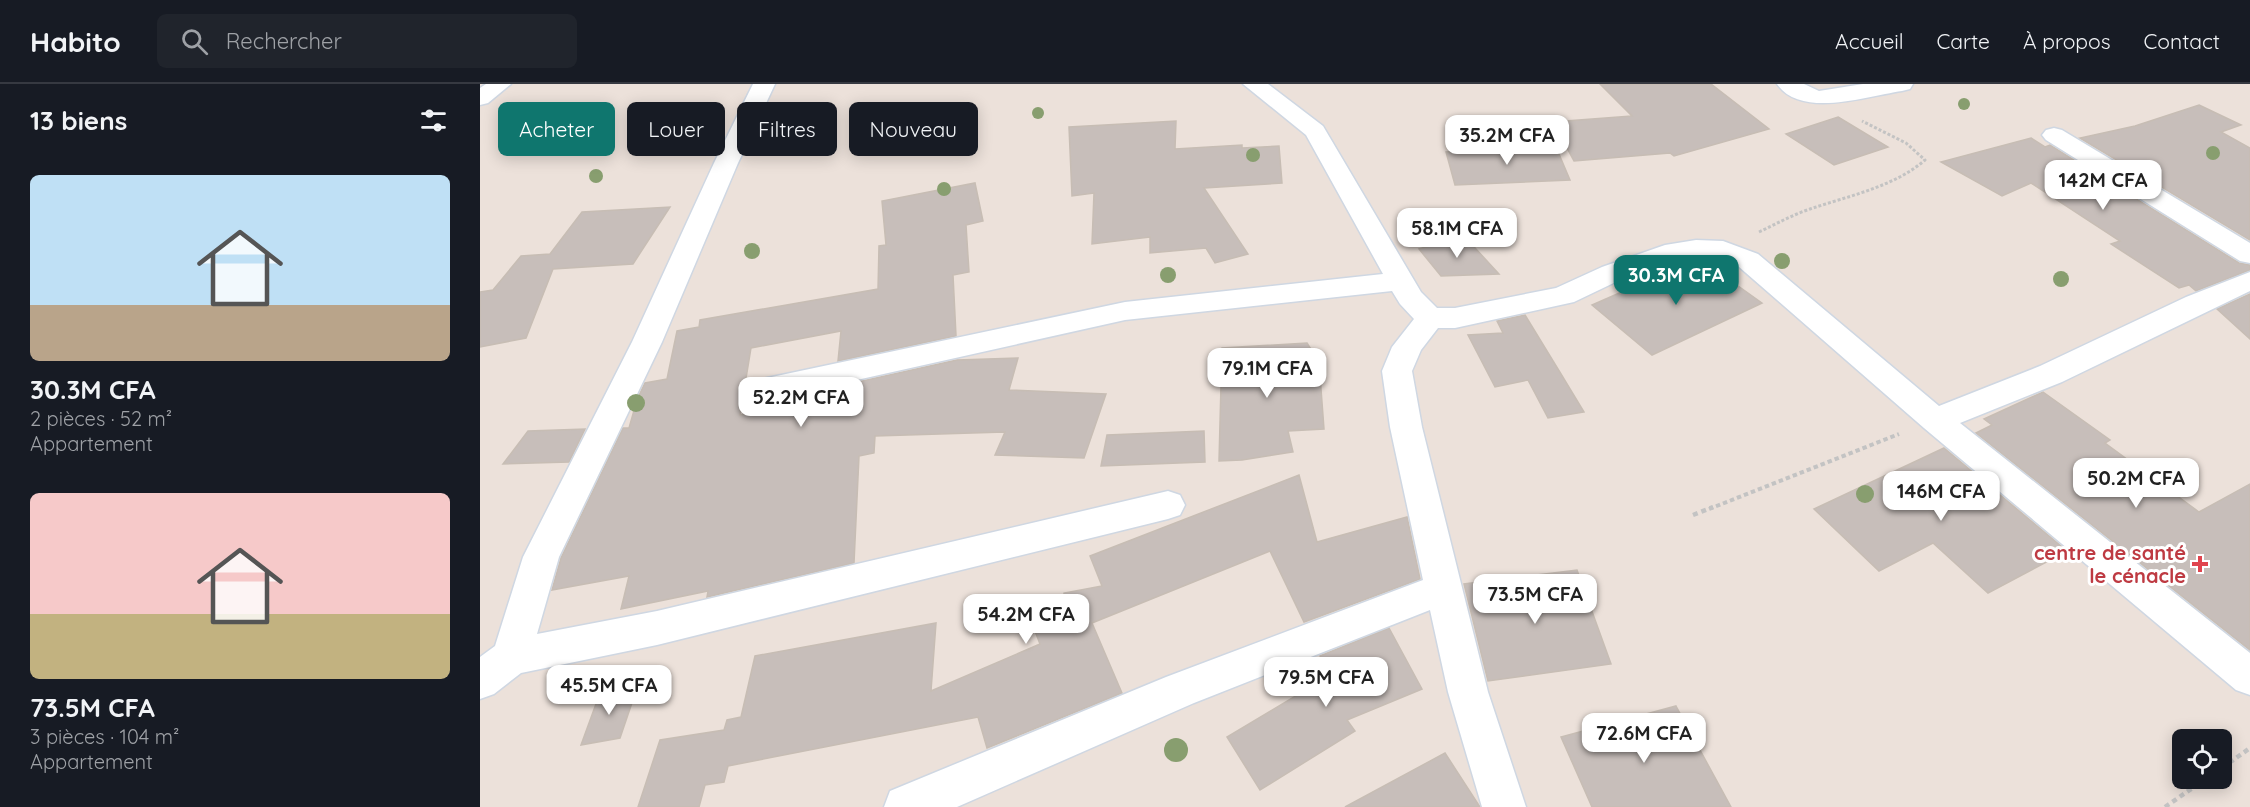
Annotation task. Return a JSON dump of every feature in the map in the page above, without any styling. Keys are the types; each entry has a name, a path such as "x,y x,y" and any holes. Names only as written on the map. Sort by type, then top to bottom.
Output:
{"street":[{"path":"480,98 500,84"},
{"path":"511,657 541,557 647,342 726,163 764,84"},
{"path":"1254,84 1316,131 1357,208 1410,298 1430,318 1455,318 1564,296 1612,273 1665,253 1696,248 1723,249 1748,260 1935,420 2250,677"},
{"path":"1788,84 1819,98 1902,84"},
{"path":"2054,135 2250,255"},
{"path":"1935,420 2051,374 2250,280"},
{"path":"767,389 1125,311 1401,281"},
{"path":"1430,318 1407,347 1397,371 1406,427 1468,692 1504,807"},
{"path":"480,681 511,657 668,625 1168,505"},
{"path":"906,807 1180,690 1444,588"}],"path":[{"path":"1723,249 1796,214 1853,195 1894,177 1921,165 1925,160 1921,154 1907,145 1819,98"},
{"path":"1694,515 1935,420"},
{"path":"2232,761 2250,748"},
{"path":"2165,807 2191,789"}],"building":[{"path":"1600,84 1711,84 1769,129 1674,156 1670,153 1574,161 1553,122 1632,116"},
{"path":"2199,105 2241,125 2221,132 2250,148 2250,240 2080,138 2135,126"},
{"path":"1838,117 1888,147 1834,165 1786,134"},
{"path":"1176,121 1175,149 1242,145 1242,148 1279,146 1282,183 1204,188 1248,254 1215,263 1206,248 1150,253 1150,237 1092,244 1094,193 1072,196 1069,127"},
{"path":"2031,138 2045,147 2050,145 2239,263 2250,265 2250,270 2196,291 2189,285 2179,288 2111,244 2120,241 2031,183 2002,196 1941,162"},
{"path":"1556,147 1570,180 1455,185 1446,152"},
{"path":"975,183 983,221 966,225 969,272 953,275 956,336 838,361 841,331 751,348 740,415 834,396 835,387 957,360 1018,358 1009,390 1106,394 1084,458 995,455 1005,432 875,436 874,453 859,456 854,563 707,597 708,591 621,609 629,576 552,590 561,558 623,428 629,428 637,400 645,383 667,379 677,331 699,327 700,320 878,289 879,246 886,245 882,201"},
{"path":"670,207 633,264 553,269 526,338 480,347 480,292 493,290 521,256 550,254 582,212"},
{"path":"1464,236 1499,274 1441,276 1419,249"},
{"path":"1699,258 1762,303 1652,355 1592,305"},
{"path":"2250,294 2250,339 2217,309"},
{"path":"1525,315 1584,412 1548,418 1528,380 1495,387 1468,335 1503,333 1497,321"},
{"path":"1307,343 1319,362 1324,429 1288,431 1293,452 1219,461 1222,348"},
{"path":"2043,392 2110,440 2105,443 2199,512 2250,484 2250,650 1976,433 1992,425 1984,419"},
{"path":"585,429 569,462 503,464 528,431"},
{"path":"1204,431 1205,462 1101,466 1107,435"},
{"path":"1944,448 2067,551 1988,593 1933,543 1879,571 1814,509"},
{"path":"1299,475 1317,542 1407,517 1420,579 1304,622 1270,551 1092,623 1122,693 987,748 978,717 728,766 724,782 705,785 699,807 638,807 660,740 724,730 727,720 741,717 755,656 936,623 931,691 1040,644 1033,626 1064,612 1064,593 1102,586 1090,556"},
{"path":"1577,570 1611,664 1488,681 1464,584"},
{"path":"1389,628 1422,689 1347,720 1355,731 1260,790 1227,737 1329,676 1320,656"},
{"path":"637,688 620,738 581,745 600,693"},
{"path":"1676,706 1731,807 1592,807 1561,737"},
{"path":"1445,753 1480,807 1345,807"}],"place":[{"name":"centre de santé le cénacle","path":"2200,564"}]}
